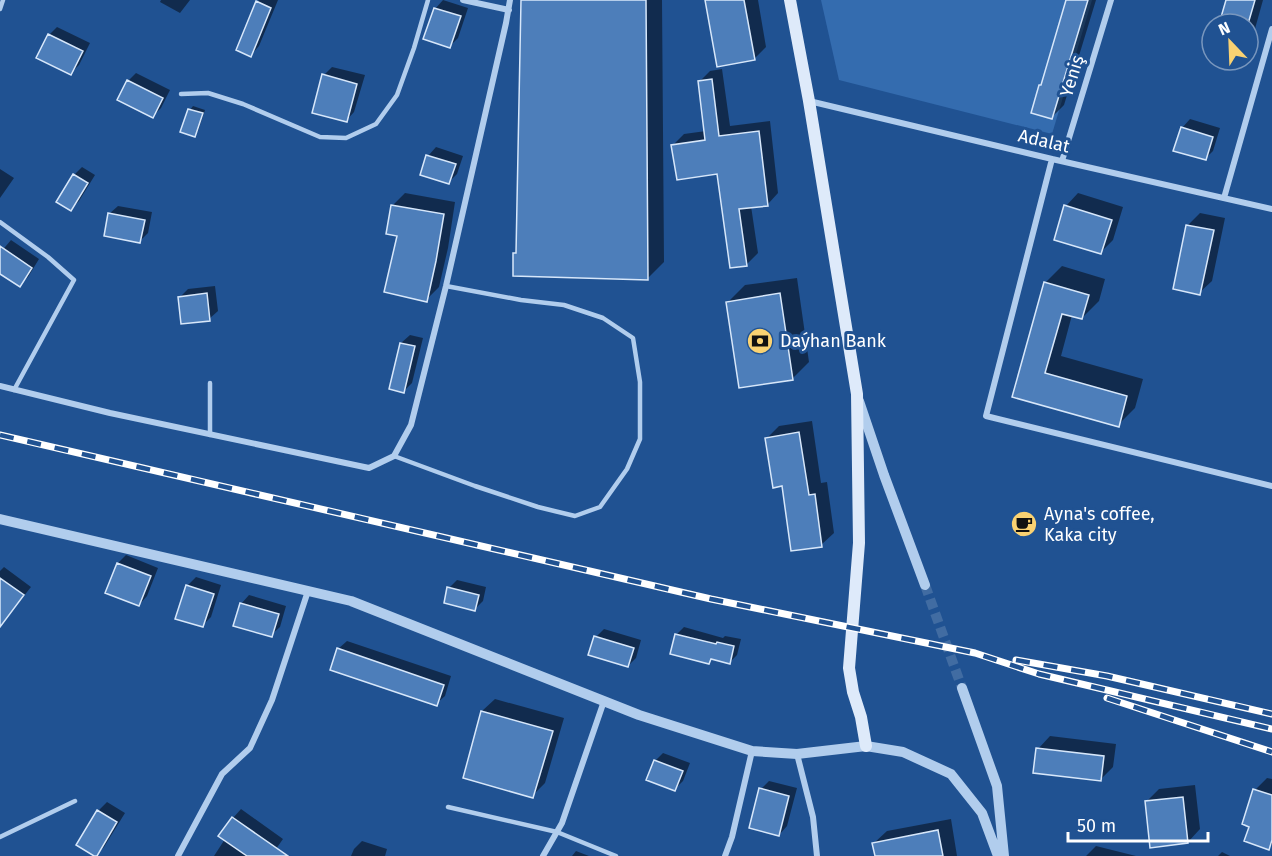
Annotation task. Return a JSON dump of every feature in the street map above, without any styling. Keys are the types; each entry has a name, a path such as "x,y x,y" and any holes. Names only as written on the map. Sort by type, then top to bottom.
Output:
{"main road":[{"path":"790,0 857,394 859,543 849,668 866,746"}],"street":[{"path":"463,0 509,10"},
{"path":"0,386 110,413 369,468 394,456 411,425 446,286 510,0"},
{"name":"Yeniş","path":"1062,161 1111,0"},
{"path":"1224,198 1272,29"},
{"name":"Adalat","path":"809,101 1272,209"},
{"path":"1052,159 986,416 1272,486"},
{"path":"857,394 925,585"},
{"path":"0,519 351,601 604,702 752,751 797,754 866,746 903,752 951,774 982,813 998,856"},
{"path":"178,856 222,774 250,748 272,700 308,591"},
{"path":"962,688 997,786 1004,856"},
{"path":"543,856 562,823 604,702"},
{"path":"725,856 732,837 752,751"},
{"path":"797,754 813,817 816,856"}],"lane":[{"path":"0,9 3,0"},
{"path":"181,94 208,93 243,104 320,137 346,138 376,124 397,95 428,0"},
{"path":"0,222 48,257 74,280 14,390"},
{"path":"394,456 538,507 575,516 600,507 627,469 640,439 640,382 633,338 603,318 564,305 521,300 446,286"},
{"path":"210,383 210,435"},
{"path":"0,837 75,801"},
{"path":"448,807 557,832 616,856"}],"shaded area":[{"path":"821,0 1092,0 1052,134 839,80"}],"building":[{"path":"521,0 646,0 648,280 513,276 513,253 516,253"},
{"path":"705,0 744,0 755,60 717,67"},
{"path":"1066,0 1088,0 1052,119 1031,113"},
{"path":"1226,0 1255,0 1252,12 1222,12"},
{"path":"256,1 271,8 251,57 236,50"},
{"path":"434,8 461,16 450,48 423,39"},
{"path":"48,34 83,51 71,75 36,58"},
{"path":"322,74 357,84 347,122 312,113"},
{"path":"712,79 719,136 759,131 768,206 739,209 747,266 730,268 717,174 677,180 671,145 705,140 698,81"},
{"path":"127,80 163,98 153,118 117,100"},
{"path":"188,109 203,113 195,137 180,132"},
{"path":"1181,127 1213,137 1206,160 1173,151"},
{"path":"426,155 456,164 449,184 420,175"},
{"path":"73,174 88,183 71,211 56,202"},
{"path":"391,205 444,214 427,302 384,292 397,236 386,234"},
{"path":"1064,205 1112,220 1101,254 1054,240"},
{"path":"108,213 145,220 140,243 104,236"},
{"path":"1186,225 1214,230 1200,295 1173,289"},
{"path":"0,246 32,268 20,287 0,274"},
{"path":"1044,282 1089,295 1082,319 1062,314 1045,373 1127,396 1119,427 1012,397"},
{"path":"207,293 210,321 181,324 178,297"},
{"name":"Daýhan Bank","path":"780,293 793,380 739,388 726,302"},
{"path":"400,343 415,346 404,393 389,389"},
{"path":"799,432 809,495 815,494 822,547 791,551 782,486 773,488 765,438"},
{"path":"117,563 151,576 139,606 105,593"},
{"path":"0,578 24,595 0,627"},
{"path":"186,585 214,594 203,627 175,619"},
{"path":"447,587 479,595 475,611 444,603"},
{"path":"240,603 279,614 272,637 233,626"},
{"path":"675,634 734,646 730,664 711,659 709,664 670,654"},
{"path":"594,636 634,648 628,667 588,655"},
{"path":"337,648 444,685 437,706 330,670"},
{"path":"481,711 553,731 533,798 463,778"},
{"path":"1036,748 1104,756 1101,781 1033,773"},
{"path":"654,760 683,771 675,791 646,780"},
{"path":"759,788 789,796 779,836 749,828"},
{"path":"1253,789 1272,795 1272,840 1269,850 1244,841 1249,827 1242,824"},
{"path":"1183,797 1188,843 1150,848 1145,801"},
{"path":"97,810 117,822 97,856 94,856 76,845"},
{"path":"232,817 288,856 247,856 218,836"},
{"path":"938,830 943,856 875,856 872,843"}],"tunnel":[{"path":"925,585 962,688"}],"railway":[{"path":"0,435 711,599 975,653 1039,674 1272,729"},
{"path":"1016,660 1107,676 1272,714"},
{"path":"1107,698 1272,752"}],"place":[{"name":"Daýhan Bank","path":"760,341"},
{"name":"Ayna's coffee, Kaka city","path":"1024,524"}]}
